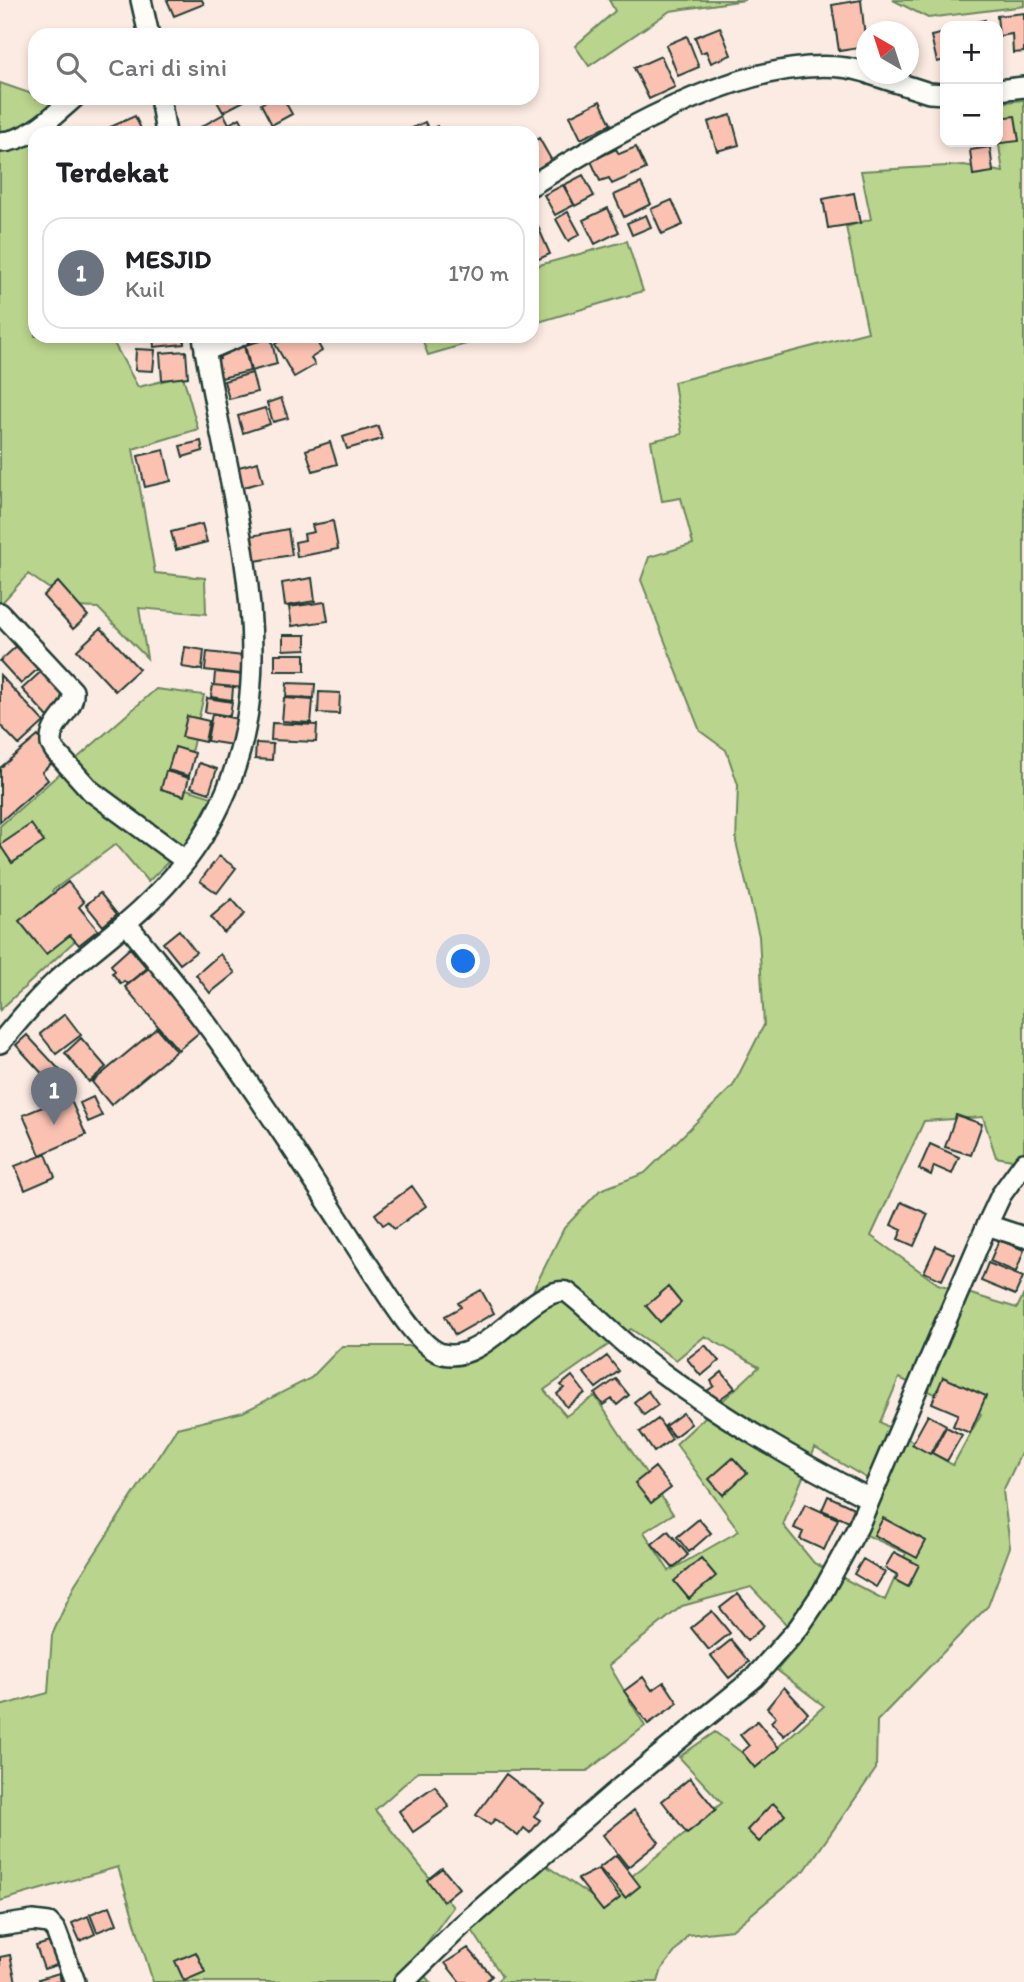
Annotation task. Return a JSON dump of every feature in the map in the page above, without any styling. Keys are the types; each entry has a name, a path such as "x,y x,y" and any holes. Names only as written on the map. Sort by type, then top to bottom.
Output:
{"street":[{"path":"141,0 145,28"},
{"path":"539,182 586,152 706,92 755,76 801,67 856,72"},
{"path":"902,84 940,94"},
{"path":"1003,89 1024,87"},
{"path":"38,126 65,105"},
{"path":"161,105 165,126"},
{"path":"0,142 9,142 28,133"},
{"path":"0,1043 63,975 127,924 186,861 205,832 236,763 246,727 254,650 248,574 204,343"},
{"path":"0,612 73,691 73,701 53,728 51,744 55,751 91,791 186,861"},
{"path":"127,924 216,1036 292,1146 374,1273 431,1349 450,1356 463,1354 543,1300 559,1291 567,1292 636,1353 723,1415 818,1472 870,1499"},
{"path":"404,1982 444,1942 774,1659 822,1592 870,1499 987,1225 1001,1195 1024,1163"},
{"path":"987,1225 1024,1237"},
{"path":"0,1926 33,1920 49,1923 56,1931 75,1982"}],"green space":[{"path":"609,0 745,0 670,11 589,66 575,46 615,11"},
{"path":"893,0 1024,0 1024,6 928,18"},
{"path":"0,83 28,93 28,105 52,105 51,126 28,126 28,343 114,343 138,387 183,376 198,429 133,449 155,573 205,578 206,614 139,608 147,658 98,608 76,607 28,574 0,605"},
{"path":"1024,100 1024,1162 996,1157 983,1117 924,1121 871,1236 938,1284 1017,1308 1024,1294 1024,1447 1003,1491 1010,1547 988,1606 877,1721 876,1769 805,1870 732,1930 688,1935 662,1969 658,1982 496,1982 502,1976 470,1927 545,1865 600,1902 722,1803 679,1757 715,1732 758,1765 824,1706 777,1670 802,1641 751,1587 682,1606 609,1665 645,1726 587,1771 419,1771 375,1810 453,1907 413,1962 430,1982 153,1982 118,1867 0,1901 0,1706 48,1693 52,1635 75,1584 177,1428 243,1412 311,1378 342,1346 413,1346 455,1355 517,1323 564,1228 600,1190 645,1173 733,1086 764,1025 759,936 736,842 738,785 726,750 700,731 641,580 649,557 693,544 681,498 662,501 651,441 682,434 674,382 868,332 846,227 871,219 861,171 964,165 1003,172 999,147 1003,147 1003,102","holes":["631,1329 676,1360 705,1336 759,1367 676,1444 739,1531 669,1571 644,1532 673,1514 595,1396 566,1416 544,1390","899,1378 981,1414 953,1465 880,1422","815,1448 883,1488 862,1533 906,1553 885,1600 814,1563 783,1525"]},
{"path":"627,241 643,291 539,322 539,265"},
{"path":"424,343 469,343 428,355"},
{"path":"156,689 204,695 183,788 212,797 185,845 148,882 116,844 52,891 80,936 0,1010 0,826"}],"building":[{"path":"167,0 202,0 204,4 174,16"},
{"path":"861,0 863,21 856,21 856,48 839,51 832,5"},
{"path":"1024,13 1024,52 1013,53 1012,34 1003,35 1003,21 998,21 997,16"},
{"path":"720,27 731,55 711,63 706,51 701,53 695,37"},
{"path":"940,34 940,61 937,62 931,36"},
{"path":"687,36 699,67 678,76 666,45"},
{"path":"661,56 675,87 649,99 634,68"},
{"path":"600,101 611,124 581,139 570,116"},
{"path":"219,105 236,105 223,112"},
{"path":"262,105 287,105 292,114 272,125"},
{"path":"224,114 229,124 240,118 244,126 203,126"},
{"path":"731,115 739,145 717,151 708,122"},
{"path":"135,116 140,126 112,126"},
{"path":"1015,116 1019,141 1003,143 1003,117"},
{"path":"539,138 552,161 539,169"},
{"path":"636,147 646,169 612,184 609,178 600,181 591,161 616,149 619,154"},
{"path":"990,147 993,172 973,175 970,150"},
{"path":"583,175 594,196 575,206 564,185"},
{"path":"641,183 651,204 624,217 614,195"},
{"path":"563,185 574,205 555,215 544,195"},
{"path":"854,193 860,223 828,228 823,199"},
{"path":"672,200 683,225 662,234 651,209"},
{"path":"608,208 619,232 595,244 583,220"},
{"path":"568,212 580,234 568,241 556,219"},
{"path":"646,215 651,227 632,235 627,223"},
{"path":"539,229 550,254 539,259"},
{"path":"154,343 184,343 184,344 154,347"},
{"path":"272,343 277,364 251,371 245,345"},
{"path":"318,343 322,351 311,358 315,365 294,377 275,344"},
{"path":"244,346 250,371 217,379 213,361 220,359 218,352"},
{"path":"136,349 155,350 153,371 135,370"},
{"path":"186,351 188,377 162,380 160,353"},
{"path":"252,373 257,392 229,399 224,381"},
{"path":"281,398 288,418 273,422 267,403"},
{"path":"265,408 270,424 243,433 238,416"},
{"path":"378,426 382,439 347,449 343,437"},
{"path":"201,441 203,451 183,457 180,446"},
{"path":"330,442 337,464 313,471 306,450"},
{"path":"164,450 171,481 145,487 138,456"},
{"path":"258,462 263,482 240,488 235,468"},
{"path":"333,521 338,549 297,557 295,542 305,540 304,534 314,532 312,525"},
{"path":"202,524 207,542 176,550 171,532"},
{"path":"288,529 292,555 255,561 251,536"},
{"path":"312,578 315,601 285,606 282,583"},
{"path":"58,582 88,616 73,629 43,596"},
{"path":"325,602 328,621 292,626 289,607"},
{"path":"101,628 139,669 115,691 77,650"},
{"path":"283,635 306,635 306,649 283,650"},
{"path":"19,644 40,667 21,684 0,661"},
{"path":"185,647 204,650 202,670 182,667"},
{"path":"207,652 243,656 241,674 205,670"},
{"path":"275,654 305,654 305,671 275,671"},
{"path":"46,667 72,695 48,717 22,689"},
{"path":"215,672 245,675 244,688 214,685"},
{"path":"0,675 44,722 19,745 0,725"},
{"path":"287,683 315,684 314,698 286,697"},
{"path":"213,685 233,687 232,700 211,697"},
{"path":"319,692 340,693 339,714 318,713"},
{"path":"207,698 232,702 230,716 205,712"},
{"path":"284,698 313,700 311,723 282,721"},
{"path":"212,714 238,719 233,745 207,741"},
{"path":"187,716 209,721 205,742 182,737"},
{"path":"272,723 317,725 316,742 271,740"},
{"path":"38,736 58,758 42,772 48,780 0,822 0,768"},
{"path":"256,743 273,744 272,760 255,759"},
{"path":"175,747 195,753 189,776 168,770"},
{"path":"199,763 217,769 209,793 191,787"},
{"path":"166,771 189,778 184,796 161,789"},
{"path":"31,824 44,842 12,863 0,845"},
{"path":"219,856 236,868 217,893 200,881"},
{"path":"68,882 84,902 79,907 98,930 79,945 70,935 46,954 19,921"},
{"path":"100,893 117,914 103,926 86,905"},
{"path":"232,899 245,914 224,933 211,917"},
{"path":"179,930 196,952 180,964 163,943"},
{"path":"130,948 147,968 127,984 124,981 121,984 112,973 115,971 111,965"},
{"path":"220,954 235,973 210,993 196,975"},
{"path":"149,968 201,1031 178,1050 125,987"},
{"path":"65,1014 81,1035 56,1054 40,1034"},
{"path":"157,1028 176,1051 111,1105 92,1082"},
{"path":"27,1035 69,1080 58,1091 16,1045"},
{"path":"81,1038 106,1067 89,1082 65,1053"},
{"path":"69,1096 86,1135 40,1155 23,1115"},
{"path":"93,1097 102,1116 88,1122 80,1103"},
{"path":"956,1115 982,1124 971,1155 945,1147"},
{"path":"930,1144 959,1157 952,1174 934,1166 931,1175 919,1169"},
{"path":"46,1154 55,1177 25,1190 15,1166"},
{"path":"412,1186 426,1206 394,1229 388,1222 383,1225 375,1214"},
{"path":"901,1202 928,1214 914,1246 898,1239 902,1230 891,1225"},
{"path":"999,1240 1024,1250 1016,1272 990,1261"},
{"path":"936,1246 954,1254 942,1280 924,1272"},
{"path":"988,1263 1023,1277 1015,1295 981,1281"},
{"path":"668,1287 681,1303 660,1322 646,1306"},
{"path":"481,1290 494,1313 455,1335 445,1316 461,1307 458,1303"},
{"path":"705,1345 719,1361 701,1376 687,1359"},
{"path":"607,1356 619,1371 596,1388 584,1373"},
{"path":"722,1372 735,1388 716,1402 707,1391 714,1386 711,1381"},
{"path":"572,1376 585,1393 567,1407 557,1394 564,1388 561,1385"},
{"path":"943,1377 986,1396 970,1433 953,1426 958,1414 932,1403"},
{"path":"616,1379 629,1395 617,1405 612,1399 603,1405 595,1394"},
{"path":"648,1391 658,1405 644,1415 634,1402"},
{"path":"683,1413 691,1424 674,1437 665,1426"},
{"path":"928,1415 946,1425 930,1454 912,1444"},
{"path":"658,1419 672,1439 654,1452 640,1432"},
{"path":"946,1427 962,1435 947,1461 932,1453"},
{"path":"733,1458 747,1473 723,1495 709,1479"},
{"path":"655,1467 671,1488 651,1503 635,1483"},
{"path":"828,1496 856,1509 849,1522 822,1510"},
{"path":"805,1504 838,1519 824,1550 800,1539 803,1532 794,1528"},
{"path":"883,1518 926,1541 917,1558 874,1535"},
{"path":"699,1519 711,1533 689,1552 677,1537"},
{"path":"668,1531 688,1555 673,1568 652,1544"},
{"path":"894,1552 919,1565 908,1587 895,1580 898,1575 885,1568"},
{"path":"701,1558 716,1576 689,1599 674,1581"},
{"path":"863,1559 885,1572 876,1587 854,1574"},
{"path":"738,1594 764,1626 747,1641 720,1608"},
{"path":"712,1611 730,1633 709,1650 691,1628"},
{"path":"731,1640 749,1662 729,1678 711,1656"},
{"path":"643,1677 652,1690 664,1682 678,1703 648,1724 624,1691"},
{"path":"784,1687 808,1713 784,1736 771,1722 776,1717 767,1708"},
{"path":"757,1721 779,1748 755,1768 742,1752 749,1746 740,1735"},
{"path":"506,1774 544,1803 534,1816 540,1820 530,1833 524,1828 518,1836 495,1819 490,1825 476,1815"},
{"path":"690,1778 716,1810 687,1833 662,1801"},
{"path":"435,1786 449,1807 413,1832 399,1811"},
{"path":"773,1803 785,1815 759,1842 747,1830"},
{"path":"634,1810 659,1842 628,1867 603,1835"},
{"path":"616,1855 640,1886 625,1898 599,1868"},
{"path":"442,1868 459,1888 443,1901 427,1880"},
{"path":"598,1869 620,1898 603,1911 578,1879"},
{"path":"110,1906 117,1924 97,1932 90,1914"},
{"path":"88,1916 95,1934 80,1941 72,1923"},
{"path":"53,1941 60,1964 44,1969 36,1946"},
{"path":"468,1948 492,1976 485,1982 460,1982 445,1963"},
{"path":"196,1952 205,1972 184,1981 175,1961"},
{"path":"10,1955 16,1982 0,1982 0,1957"},
{"path":"59,1973 61,1982 40,1982 39,1979"}],"place":[{"name":"MESJID","path":"54,1125"}]}
